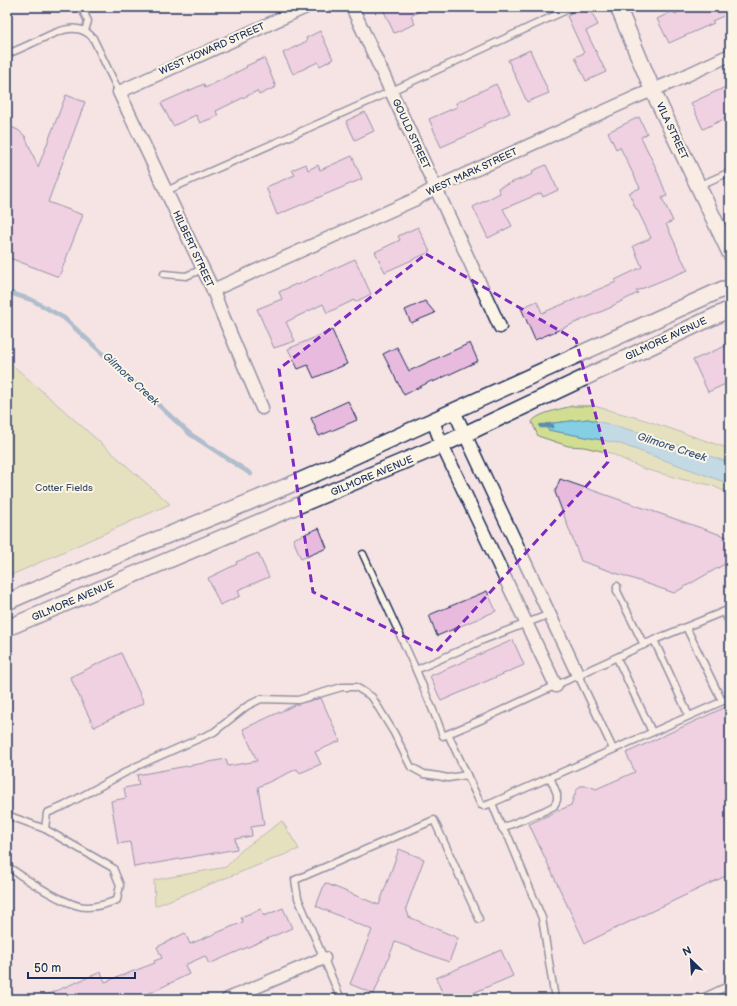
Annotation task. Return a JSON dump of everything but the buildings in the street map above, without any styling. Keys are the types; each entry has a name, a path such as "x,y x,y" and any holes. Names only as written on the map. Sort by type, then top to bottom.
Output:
{"street":[{"name":"WEST HOWARD STREET","path":"119,92 306,7"},
{"name":"GOULD STREET","path":"352,7 500,327"},
{"name":"VILA STREET","path":"618,7 653,91 730,253"},
{"name":"WEST MARK STREET","path":"213,290 730,55"},
{"name":"HILBERT STREET","path":"119,92 213,290 262,408"},
{"path":"7,602 75,572 333,467 723,289 730,289"},
{"name":"GILMORE AVENUE","path":"7,628 442,446 730,309"},
{"path":"454,411 578,675"},
{"path":"433,421 442,446 556,686"},
{"path":"228,999 324,958"}],"lane":[{"path":"81,7 88,21 85,31"},
{"path":"166,191 391,91 574,7"},
{"path":"7,54 63,29 76,28 88,32 93,38 119,92"},
{"path":"698,186 730,172"},
{"path":"164,274 186,276 203,270"},
{"path":"363,554 438,720 443,736 644,646 654,640 686,627 727,611 730,623"},
{"path":"617,586 617,591 644,646"},
{"path":"416,670 483,640 550,614"},
{"path":"686,627 722,701"},
{"path":"654,640 689,716"},
{"path":"617,658 652,732"},
{"path":"578,675 613,749"},
{"path":"45,828 47,814 137,766 214,732 247,706 261,699 298,700 342,687 356,687 372,697 394,733 411,767 424,774 448,778 467,775"},
{"path":"448,734 479,802 484,806 730,698"},
{"path":"502,828 554,806 557,800 557,794 550,777"},
{"path":"492,803 502,828 509,838 542,918 555,999"},
{"path":"7,815 45,828 113,868 120,885 117,900 104,906 86,907 73,905 30,883 7,866"},
{"path":"341,999 298,898 295,880 434,820 479,919"},
{"path":"700,999 730,985"}],"highlighted area":[{"path":"426,254 576,340 608,462 436,652 313,592 279,369"}],"green space":[{"name":"Cotter Fields","path":"7,361 9,362 170,504 7,577"},
{"path":"572,406 594,406 645,420 730,449 730,463 642,433 588,419 545,424 549,430 618,443 730,484 730,494 711,485 644,469 610,453 584,447 568,446 538,436 532,422 535,419 544,414"},
{"path":"282,821 299,849 155,906 154,880 226,867 242,850"}],"water":[{"path":"588,419 642,433 730,463 730,484 618,443 548,430 545,424"}],"waterway":[{"name":"Gilmore Creek","path":"7,292 32,300 64,318 190,434 251,474"},
{"name":"Gilmore Creek","path":"541,426 552,426"}]}
